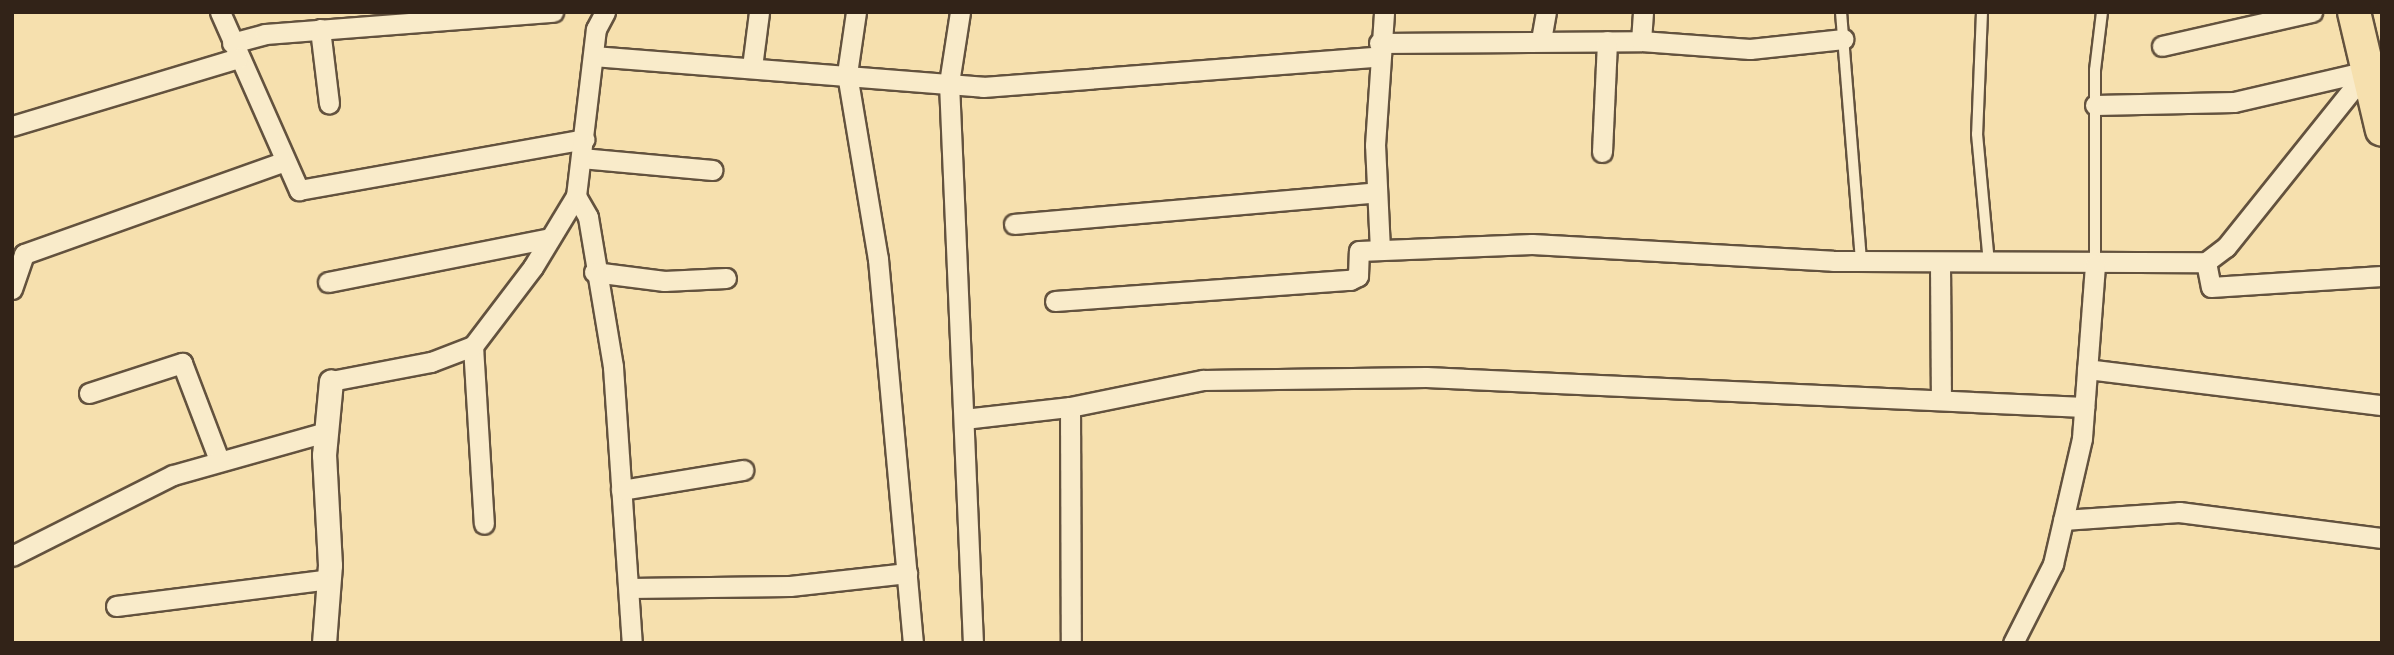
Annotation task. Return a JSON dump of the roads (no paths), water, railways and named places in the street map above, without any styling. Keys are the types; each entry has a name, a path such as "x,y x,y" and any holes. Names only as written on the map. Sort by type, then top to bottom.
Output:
{"highway":[{"path":"2354,12 2382,130"}],"street":[{"path":"220,12 235,51 299,190 583,149 712,170"},
{"path":"12,126 235,51 320,29 553,12"},
{"path":"324,643 329,579 326,432 331,381 431,362 473,346 550,238 576,196 593,56 605,12"},
{"path":"752,67 759,12"},
{"path":"856,12 847,74 878,259 914,643"},
{"path":"960,12 949,83 973,643"},
{"path":"1380,250 1377,192 1377,50 1384,12"},
{"path":"1541,40 1546,12"},
{"path":"1641,41 1643,12"},
{"path":"2162,46 2312,12"},
{"path":"320,29 329,103"},
{"path":"593,56 949,83 1027,85 1377,50 1541,40 1641,41 1750,49 1843,39"},
{"path":"1602,152 1607,41"},
{"path":"2095,105 2234,102 2367,71"},
{"path":"1055,301 1350,280 1357,276 1359,251 1532,244 1861,262 2206,262 2226,247 2367,71"},
{"path":"12,289 24,254 285,161"},
{"path":"1014,224 1377,192"},
{"path":"576,196 588,217 594,272 613,367 632,643"},
{"path":"328,282 550,238"},
{"path":"2206,262 2211,287 2382,276"},
{"path":"1940,263 1941,400"},
{"path":"2013,643 2053,564 2063,520 2084,407 2095,264"},
{"path":"594,272 664,281 726,278"},
{"path":"473,346 484,524"},
{"path":"89,393 182,363 219,460"},
{"path":"2087,369 2382,405"},
{"path":"964,419 1070,407 1203,380 1426,377 2084,407"},
{"path":"1070,407 1071,643"},
{"path":"12,556 173,475 326,432"},
{"path":"621,490 743,470"},
{"path":"2063,520 2179,512 2382,538"},
{"path":"629,588 790,586 907,573"},
{"path":"117,606 329,579"}],"lane":[{"path":"1841,12 1861,262"},
{"path":"1982,12 1976,134 1989,264"},
{"path":"2095,264 2095,105 2102,12"}]}
